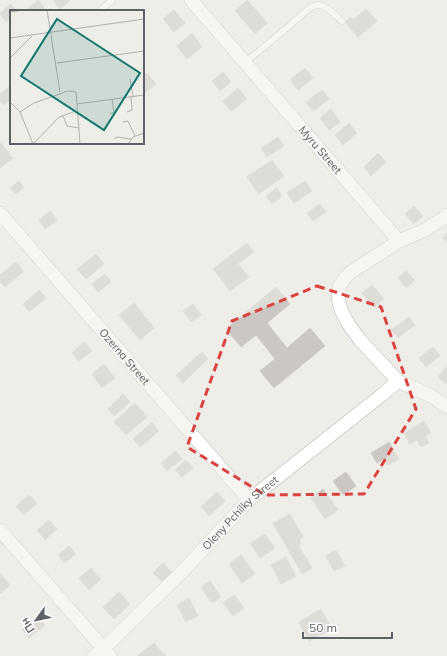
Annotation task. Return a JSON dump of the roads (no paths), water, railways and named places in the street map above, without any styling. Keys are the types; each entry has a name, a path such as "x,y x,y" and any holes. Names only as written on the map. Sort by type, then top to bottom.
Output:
{"street":[{"name":"Myru Street","path":"191,0 399,241"},
{"name":"Ozerna Street","path":"0,213 249,500"},
{"path":"446,218 399,241 351,272 344,278 339,287 338,298 341,310 349,326 398,381 431,396 447,407"},
{"name":"Oleny Pchilky Street","path":"102,654 182,572 249,500 398,381"},
{"path":"0,530 102,654"}],"lane":[{"path":"101,10 112,0"},
{"path":"245,62 311,7 321,5 342,21"}]}
